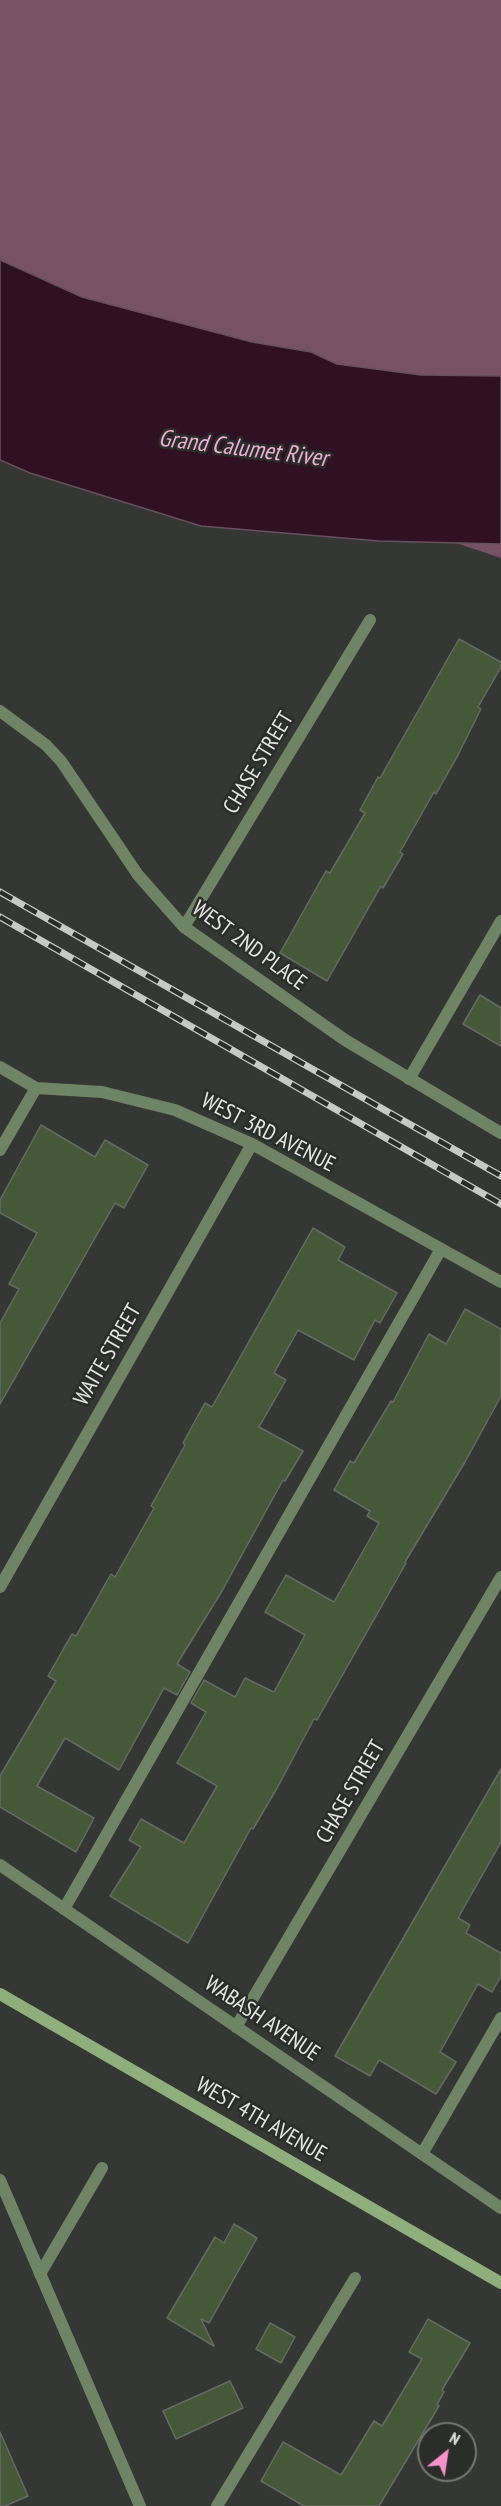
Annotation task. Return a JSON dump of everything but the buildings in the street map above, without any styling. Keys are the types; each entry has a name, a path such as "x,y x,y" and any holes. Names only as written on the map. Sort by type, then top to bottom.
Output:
{"main road":[{"name":"WEST 4TH AVENUE","path":"0,1994 501,2283"}],"street":[{"name":"CHASE STREET","path":"184,927 370,620"},
{"name":"WEST 2ND PLACE","path":"0,711 46,745 61,761 138,875 184,927 296,1007 408,1079 501,1132"},
{"path":"408,1079 501,921"},
{"name":"WEST 3RD AVENUE","path":"0,1067 36,1088 102,1092 174,1110 252,1144 501,1282"},
{"path":"0,1150 36,1088"},
{"name":"WAITE STREET","path":"0,1587 252,1144"},
{"path":"64,1909 441,1249"},
{"name":"CHASE STREET","path":"236,2027 501,1577"},
{"name":"WABASH AVENUE","path":"0,1865 501,2208"},
{"path":"422,2154 501,2018"},
{"path":"40,2274 102,2168"},
{"path":"0,2180 140,2506"},
{"path":"217,2506 355,2278"}],"shaded area":[{"path":"0,0 501,0 501,376 421,375 337,364 311,352 252,342 82,297 0,260"},
{"path":"456,543 501,544 501,558"}],"water":[{"name":"Grand Calumet River","path":"0,260 82,297 252,342 311,352 337,364 421,375 501,376 501,544 379,541 201,526 30,473 0,460"}],"railway":[{"path":"0,892 501,1176"},
{"path":"0,917 501,1204"}]}
